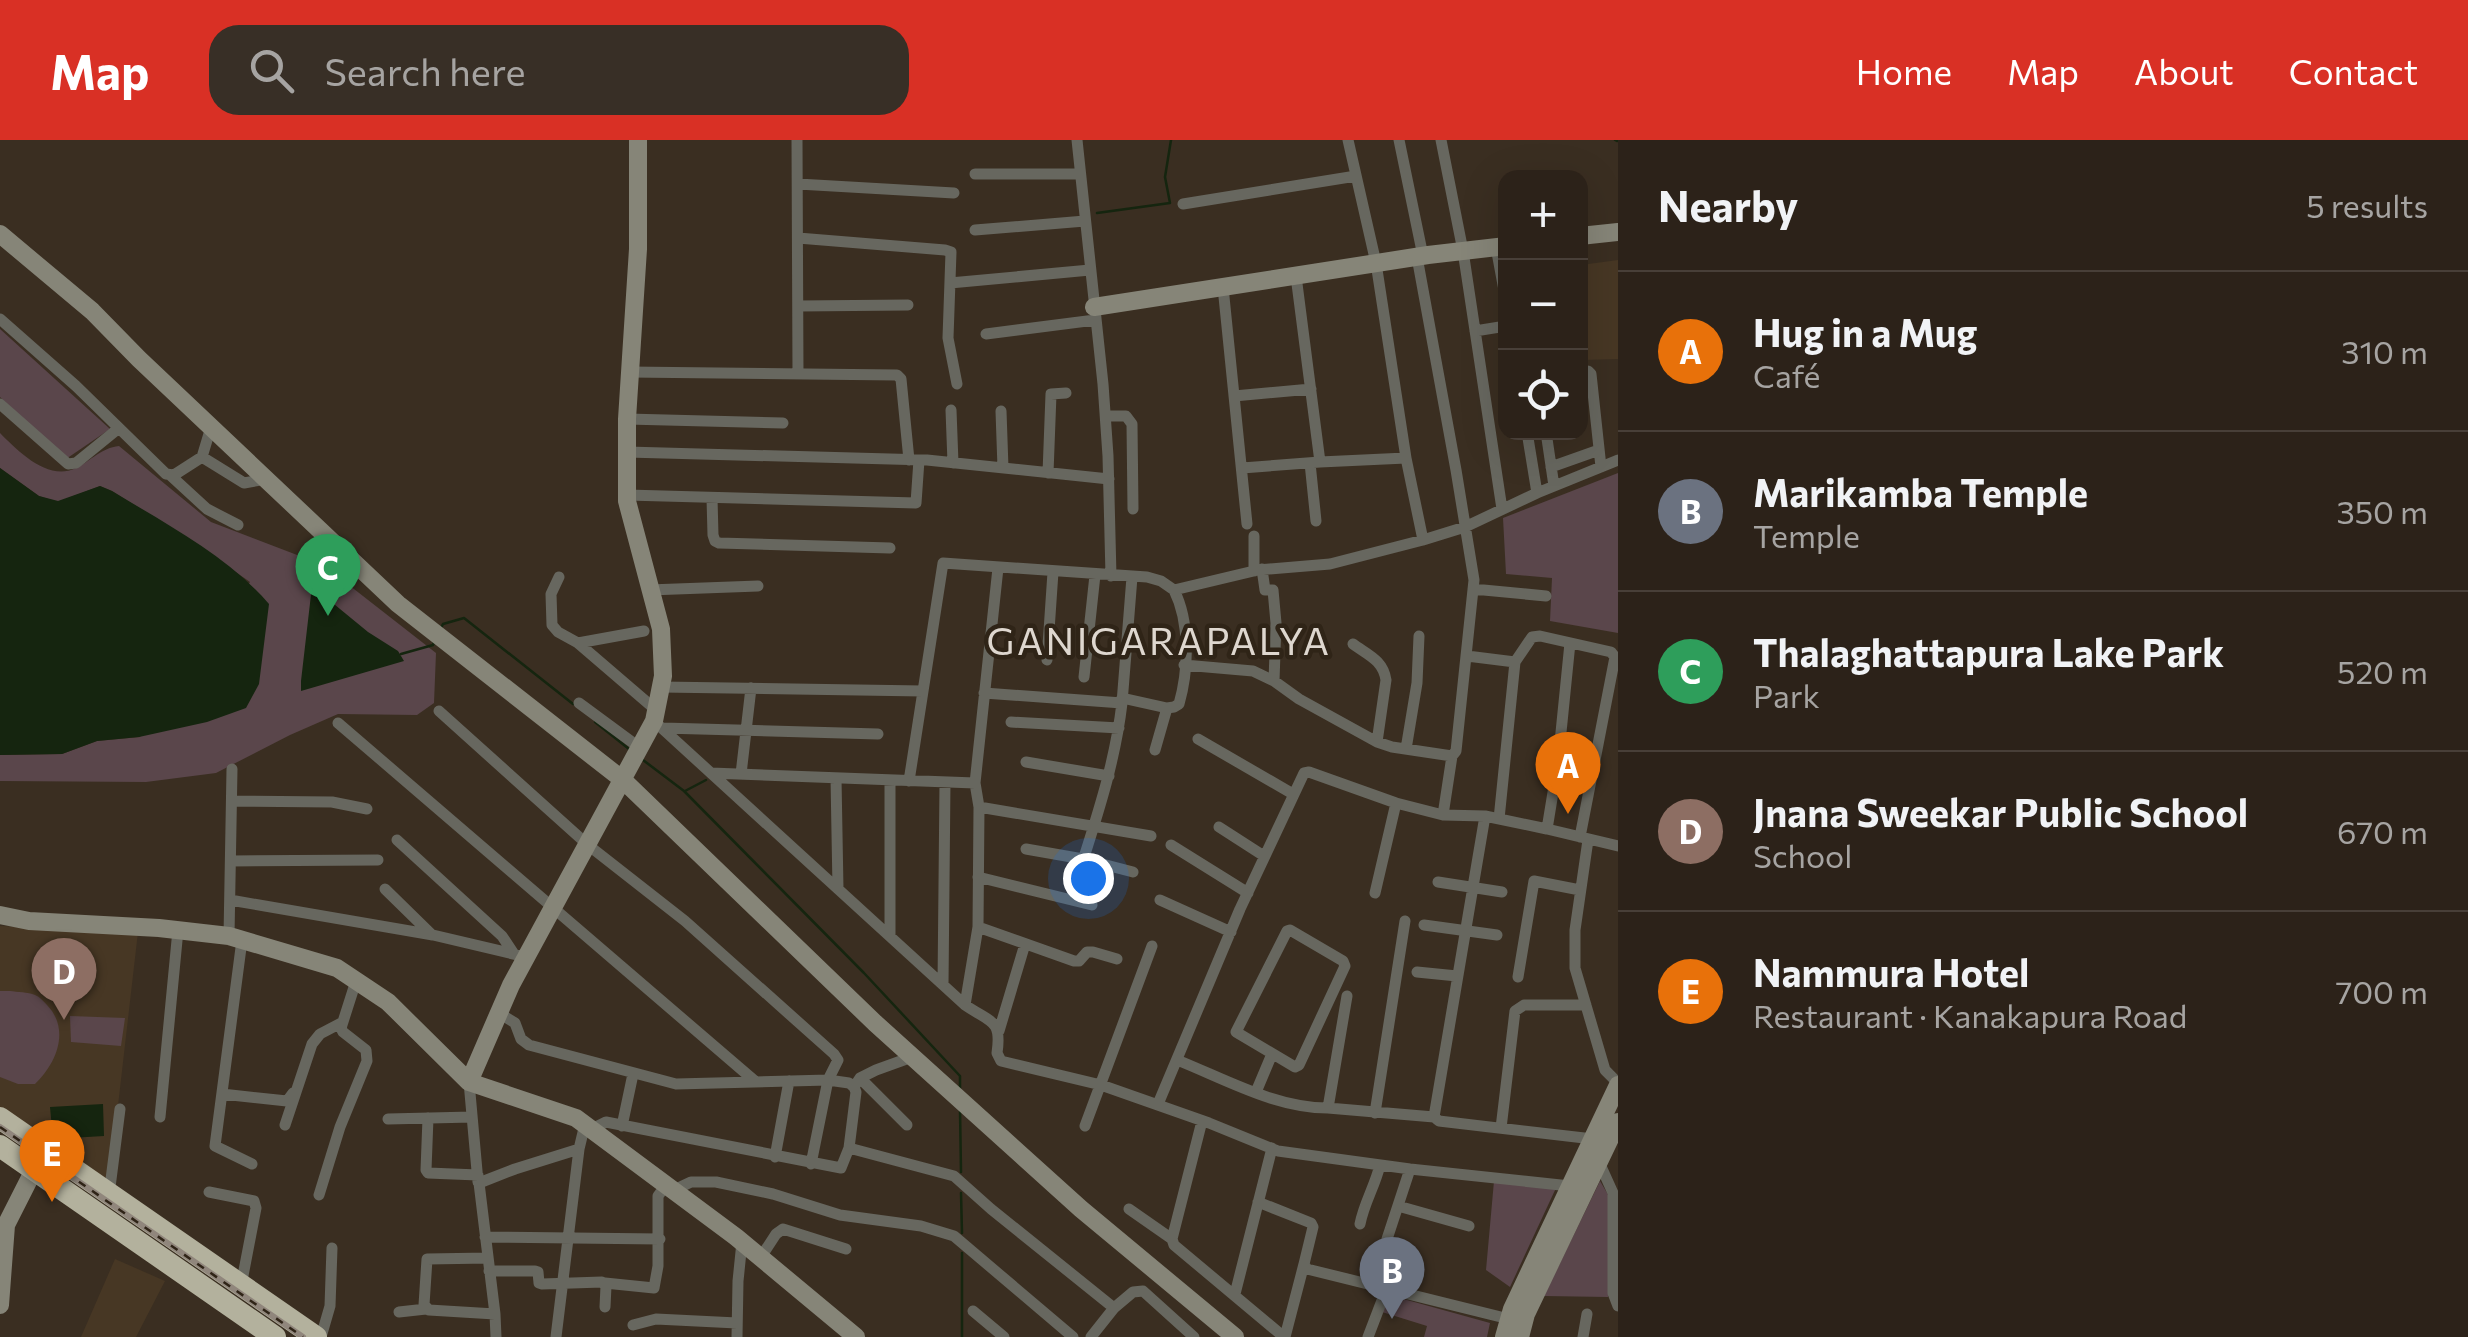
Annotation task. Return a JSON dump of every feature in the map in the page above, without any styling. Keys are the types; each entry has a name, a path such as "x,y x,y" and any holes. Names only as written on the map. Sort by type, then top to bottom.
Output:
{"highway":[{"path":"0,1118 39,1160 264,1334"},
{"path":"0,1146 39,1160 109,1195 318,1337"}],"street":[{"path":"496,1337 469,1082 520,955 552,907 658,720 661,629 627,494 629,372 638,249 638,140"},
{"path":"797,140 798,374"},
{"path":"1077,140 1106,416 1111,576"},
{"path":"1348,140 1376,264 1422,540"},
{"path":"1399,140 1474,580 1456,751 1443,815"},
{"path":"1441,140 1502,509"},
{"path":"975,174 1080,174"},
{"path":"1184,204 1356,176"},
{"path":"798,184 954,193"},
{"path":"975,230 1085,220"},
{"path":"1588,235 1618,232"},
{"path":"0,234 92,312 398,604 623,780 960,1100 1235,1337"},
{"path":"798,238 949,250 952,255 948,334 956,384"},
{"path":"986,334 1222,287 1498,246"},
{"path":"950,283 1090,270"},
{"path":"1296,276 1311,389 1316,521"},
{"path":"1222,287 1250,530 1265,590 1273,590 1274,680"},
{"path":"798,306 908,304"},
{"path":"0,319 207,509 238,524"},
{"path":"1475,331 1498,327"},
{"path":"1588,371 1600,467"},
{"path":"627,494 916,503 914,460 900,376 629,372"},
{"path":"1234,396 1311,389"},
{"path":"1048,473 1051,394 1066,393"},
{"path":"0,404 68,464 76,463 119,428"},
{"path":"951,410 953,463"},
{"path":"1001,411 1003,468"},
{"path":"1106,416 1126,416 1132,424 1133,508"},
{"path":"627,420 784,423"},
{"path":"170,475 202,457 211,428"},
{"path":"1528,440 1536,493"},
{"path":"1547,440 1554,486"},
{"path":"1551,467 1599,450"},
{"path":"626,452 914,460 1109,479"},
{"path":"202,457 244,483 266,480"},
{"path":"1242,468 1406,458"},
{"path":"1174,590 1258,570 1330,564 1422,540 1465,527 1618,460"},
{"path":"712,498 715,541 890,548"},
{"path":"909,780 943,563 1147,577 1174,590 1184,609 1184,665 1179,704 1174,707 984,693"},
{"path":"964,1005 978,926 976,783 998,568"},
{"path":"1046,660 1054,572"},
{"path":"1084,676 1095,575"},
{"path":"559,577 552,594 552,625 558,632 578,642 712,773 964,1005 999,1031"},
{"path":"1079,872 1109,776 1119,728 1132,577"},
{"path":"649,590 758,586"},
{"path":"1473,589 1546,596"},
{"path":"578,642 644,631"},
{"path":"1406,749 1417,684 1418,636"},
{"path":"1304,1264 1307,1269 1506,1328 1618,1084 1605,1070 1574,954 1584,838 1614,657 1611,652 1540,636 1532,637 1515,662 1499,819"},
{"path":"1547,828 1570,643"},
{"path":"1353,644 1381,663 1384,671 1378,742"},
{"path":"1467,656 1515,662"},
{"path":"1184,665 1253,671 1378,742 1452,756"},
{"path":"660,687 923,691"},
{"path":"741,774 751,688"},
{"path":"580,704 640,748"},
{"path":"1156,750 1168,708"},
{"path":"439,712 588,845 685,921 834,1054 838,1060 828,1080 810,1164"},
{"path":"658,720 746,730 878,734"},
{"path":"338,722 756,1082"},
{"path":"1011,722 1119,728"},
{"path":"1198,739 1293,794"},
{"path":"1026,762 1109,776"},
{"path":"232,769 230,900 236,938 215,1146 252,1164"},
{"path":"712,773 976,783"},
{"path":"1158,1104 1230,932 1304,773 1443,815 1484,816 1618,846"},
{"path":"836,778 838,888"},
{"path":"890,780 890,936"},
{"path":"943,985 945,782"},
{"path":"232,801 332,802 367,809"},
{"path":"1375,893 1396,803"},
{"path":"978,808 1151,836"},
{"path":"1434,1118 1484,816"},
{"path":"1219,827 1264,856"},
{"path":"396,840 520,955"},
{"path":"1171,845 1248,893"},
{"path":"1026,849 1133,872"},
{"path":"231,861 378,860"},
{"path":"978,877 1092,905"},
{"path":"1518,977 1532,884 1537,880 1580,890"},
{"path":"1438,882 1502,892"},
{"path":"385,890 432,935"},
{"path":"230,900 432,935 520,955"},
{"path":"1160,900 1230,932"},
{"path":"0,915 236,938 337,968 388,1002 469,1082 576,1118 742,1242 856,1337"},
{"path":"1375,1112 1405,921"},
{"path":"1424,925 1497,935"},
{"path":"978,926 1074,961 1087,952 1116,959"},
{"path":"160,1117 178,930"},
{"path":"1290,930 1343,961 1345,966 1299,1064 1295,1067 1272,1054 1236,1029 1290,930"},
{"path":"1025,944 999,1031 996,1053 1001,1061 1101,1085 1272,1148 1410,1169 1570,1186"},
{"path":"1085,1126 1152,946"},
{"path":"1417,972 1458,976"},
{"path":"319,1195 367,1060 366,1050 343,1032 341,1023 356,980"},
{"path":"1328,1108 1346,996"},
{"path":"1501,1128 1515,1011 1524,1005 1586,1005"},
{"path":"498,1013 515,1023 521,1040 529,1046 676,1084 828,1080 849,1083 912,1056"},
{"path":"285,1125 316,1038 341,1023"},
{"path":"1256,1092 1272,1054"},
{"path":"1176,1060 1286,1104 1593,1139"},
{"path":"622,1126 633,1074"},
{"path":"775,1157 789,1081"},
{"path":"857,1082 906,1124"},
{"path":"588,1127 606,1122 842,1168 857,1082"},
{"path":"222,1094 287,1102 298,1086"},
{"path":"109,1195 120,1109"},
{"path":"388,1118 472,1117"},
{"path":"428,1118 428,1172 478,1179 579,1149"},
{"path":"1202,1120 1172,1239 1174,1245 1284,1337 1313,1228 1310,1222 1258,1202"},
{"path":"1520,1337 1526,1314 1618,1122"},
{"path":"556,1337 579,1149 588,1127"},
{"path":"848,1148 954,1176 1114,1308"},
{"path":"1235,1294 1272,1148"},
{"path":"0,1300 3,1232 39,1160"},
{"path":"1599,1162 1613,1193 1613,1293 1618,1306"},
{"path":"1360,1224 1380,1165"},
{"path":"1387,1240 1410,1169"},
{"path":"426,1309 427,1259 535,1271 540,1283 654,1288 658,1266 658,1196 691,1182 716,1182 773,1194 840,1215 921,1226 954,1236 1073,1337"},
{"path":"209,1192 254,1201 242,1286"},
{"path":"1398,1206 1469,1226"},
{"path":"1129,1209 1172,1239"},
{"path":"760,1258 782,1229 846,1250"},
{"path":"485,1237 659,1239"},
{"path":"737,1337 742,1242"},
{"path":"318,1337 330,1306 332,1248"},
{"path":"604,1283 605,1307"},
{"path":"1091,1337 1114,1308 1139,1290 1194,1337"},
{"path":"1368,1337 1386,1290"},
{"path":"1171,1316 1188,1297"},
{"path":"399,1312 426,1309 496,1314"},
{"path":"973,1311 1004,1337"},
{"path":"1582,1337 1587,1314"},
{"path":"633,1325 656,1319 737,1323"}],"shaded area":[{"path":"1618,260 1618,359 1588,360 1588,264"},
{"path":"0,329 110,429 66,459 0,397"},
{"path":"0,433 34,462 55,471 76,468 119,446 211,522 305,558 354,589 436,653 434,703 417,715 338,714 216,773 146,782 0,781 0,755 62,754 97,741 140,737 250,582 184,536 100,486 58,502 39,496 0,468"},
{"path":"0,468 39,496 58,501 100,486 112,491 195,542 253,587 269,604 259,684 246,708 207,722 139,737 97,741 62,754 0,755"},
{"path":"1618,473 1618,633 1550,621 1552,578 1506,574 1503,518"},
{"path":"312,586 398,651 404,661 301,691"},
{"path":"0,926 138,932 109,1184 0,1108"},
{"path":"0,991 38,997 58,1025 54,1057 35,1084 18,1084 0,1077"},
{"path":"70,1016 125,1018 121,1046 71,1042"},
{"path":"103,1104 104,1136 53,1139 50,1107"},
{"path":"1494,1181 1556,1188 1510,1287 1486,1270"},
{"path":"1600,1181 1610,1198 1608,1297 1544,1296"},
{"path":"115,1259 165,1281 136,1337 81,1337"},
{"path":"1389,1295 1490,1323 1487,1337 1424,1337 1427,1326 1382,1312"}],"waterway":[{"path":"1097,213 1170,203 1165,177 1171,140"},
{"path":"440,630 443,624 464,618 573,704"},
{"path":"401,654 434,642"},
{"path":"595,722 629,749"},
{"path":"643,760 684,791 864,973 960,1076 960,1091"},
{"path":"685,791 706,780"},
{"path":"960,1109 961,1172"},
{"path":"961,1193 962,1233"},
{"path":"962,1253 962,1337"}],"railway":[{"path":"0,1127 303,1337"}],"place":[{"name":"Thalaghattapura Lake Park","path":"328,616"},
{"name":"Hug in a Mug","path":"1568,814"},
{"name":"Jnana Sweekar Public School","path":"64,1020"},
{"name":"Nammura Hotel","path":"52,1202"},
{"name":"Marikamba Temple","path":"1392,1319"}],"district":[{"name":"GANIGARAPALYA","path":"1159,639"}]}
